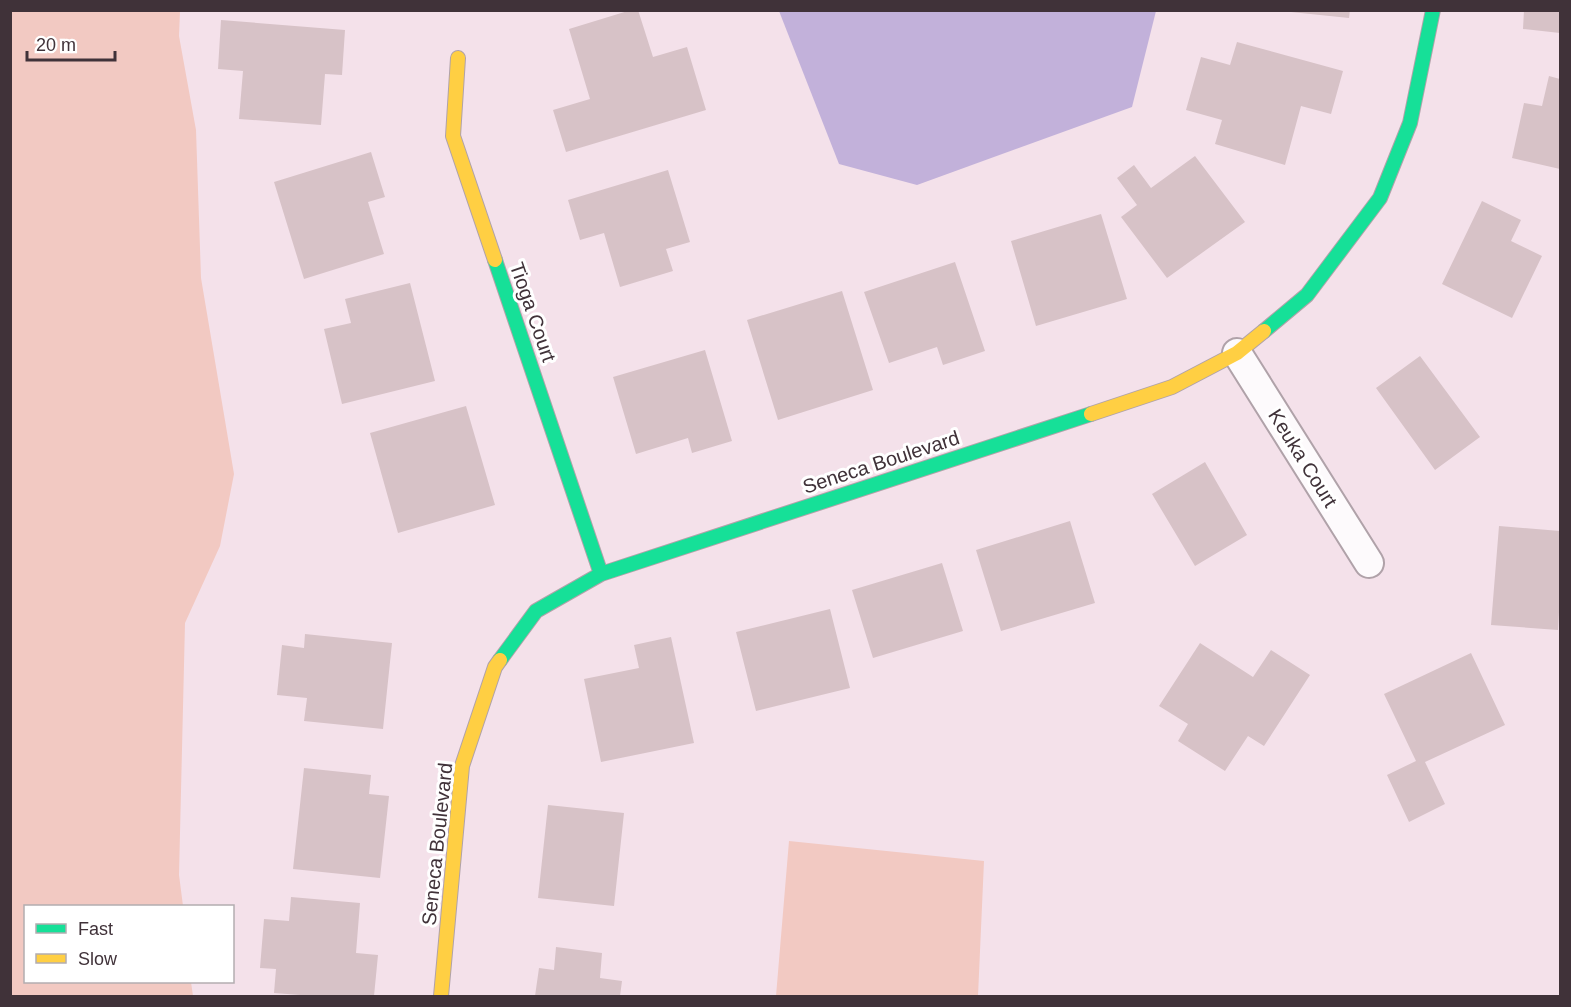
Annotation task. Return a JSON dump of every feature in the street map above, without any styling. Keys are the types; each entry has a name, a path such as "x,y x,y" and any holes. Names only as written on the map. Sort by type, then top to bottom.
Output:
{"street":[{"name":"Seneca Boulevard","path":"441,996 462,766 495,667 536,612 601,574 1172,387 1237,353 1307,295 1380,198 1410,123 1433,10"},
{"name":"Tioga Court","path":"458,58 453,136 601,574"},
{"name":"Keuka Court","path":"1237,353 1369,563"}],"shaded area":[{"path":"10,11 180,11 179,36 196,130 201,278 234,474 220,546 185,623 179,875 183,905 24,905 24,983 191,983 193,996 11,996"},
{"path":"779,11 1156,11 1132,107 917,185 839,164"},
{"path":"789,841 984,861 978,996 776,996"}],"building":[{"path":"631,10 638,10 653,57 687,47 706,110 566,152 553,110 590,99 569,29"},
{"path":"1291,10 1350,10 1349,18 1291,12"},
{"path":"1524,10 1560,10 1560,33 1523,29"},
{"path":"221,20 345,30 342,75 325,74 321,125 239,119 243,71 218,69"},
{"path":"1237,42 1343,71 1331,114 1301,106 1285,165 1215,144 1222,120 1186,110 1201,57 1230,65"},
{"path":"1549,76 1560,79 1560,169 1512,158 1524,103 1542,106"},
{"path":"371,152 385,197 368,202 384,254 304,279 274,182"},
{"path":"1195,156 1245,222 1167,278 1121,217 1137,205 1117,178 1134,165 1151,188"},
{"path":"668,170 690,242 666,249 673,271 620,287 604,233 580,240 568,200"},
{"path":"1482,201 1521,220 1511,241 1542,256 1512,318 1442,284"},
{"path":"1101,214 1127,299 1036,326 1011,241"},
{"path":"955,262 985,351 943,365 937,347 889,363 864,292"},
{"path":"410,283 435,381 342,404 324,329 351,323 345,299"},
{"path":"842,291 873,390 778,420 747,320"},
{"path":"705,350 732,441 692,453 688,438 636,454 613,377"},
{"path":"1420,356 1480,437 1435,470 1376,388"},
{"path":"466,406 495,505 398,533 370,433"},
{"path":"1205,462 1247,535 1195,566 1152,494"},
{"path":"1070,521 1095,603 1001,631 976,550"},
{"path":"1499,526 1560,531 1558,630 1491,625"},
{"path":"942,563 963,631 873,658 852,590"},
{"path":"830,609 850,688 756,711 736,632"},
{"path":"305,634 392,643 383,729 304,721 307,698 277,695 282,645 304,648"},
{"path":"671,637 694,743 601,762 584,679 639,668 634,645"},
{"path":"1200,643 1253,677 1271,650 1310,675 1264,746 1248,736 1225,771 1178,741 1188,724 1159,706"},
{"path":"1471,653 1505,725 1425,762 1445,804 1409,822 1387,775 1416,761 1384,694"},
{"path":"304,768 371,775 369,794 389,796 380,878 293,869"},
{"path":"548,805 624,813 614,906 538,898"},
{"path":"291,897 360,903 356,953 378,955 374,996 313,996 274,993 276,969 260,968 264,919 289,921"},
{"path":"556,947 602,953 600,978 622,981 620,996 535,996 539,968 554,970"}],"traffic: fast":[{"path":"1264,331 1307,295 1380,198 1410,123 1433,10"},
{"path":"495,260 601,574"},
{"path":"500,660 536,611 601,574 1091,414"}],"traffic: slow":[{"path":"458,58 453,136 495,260"},
{"path":"1091,414 1172,387 1237,353 1264,331"},
{"path":"441,996 462,766 495,667 500,660"}]}
